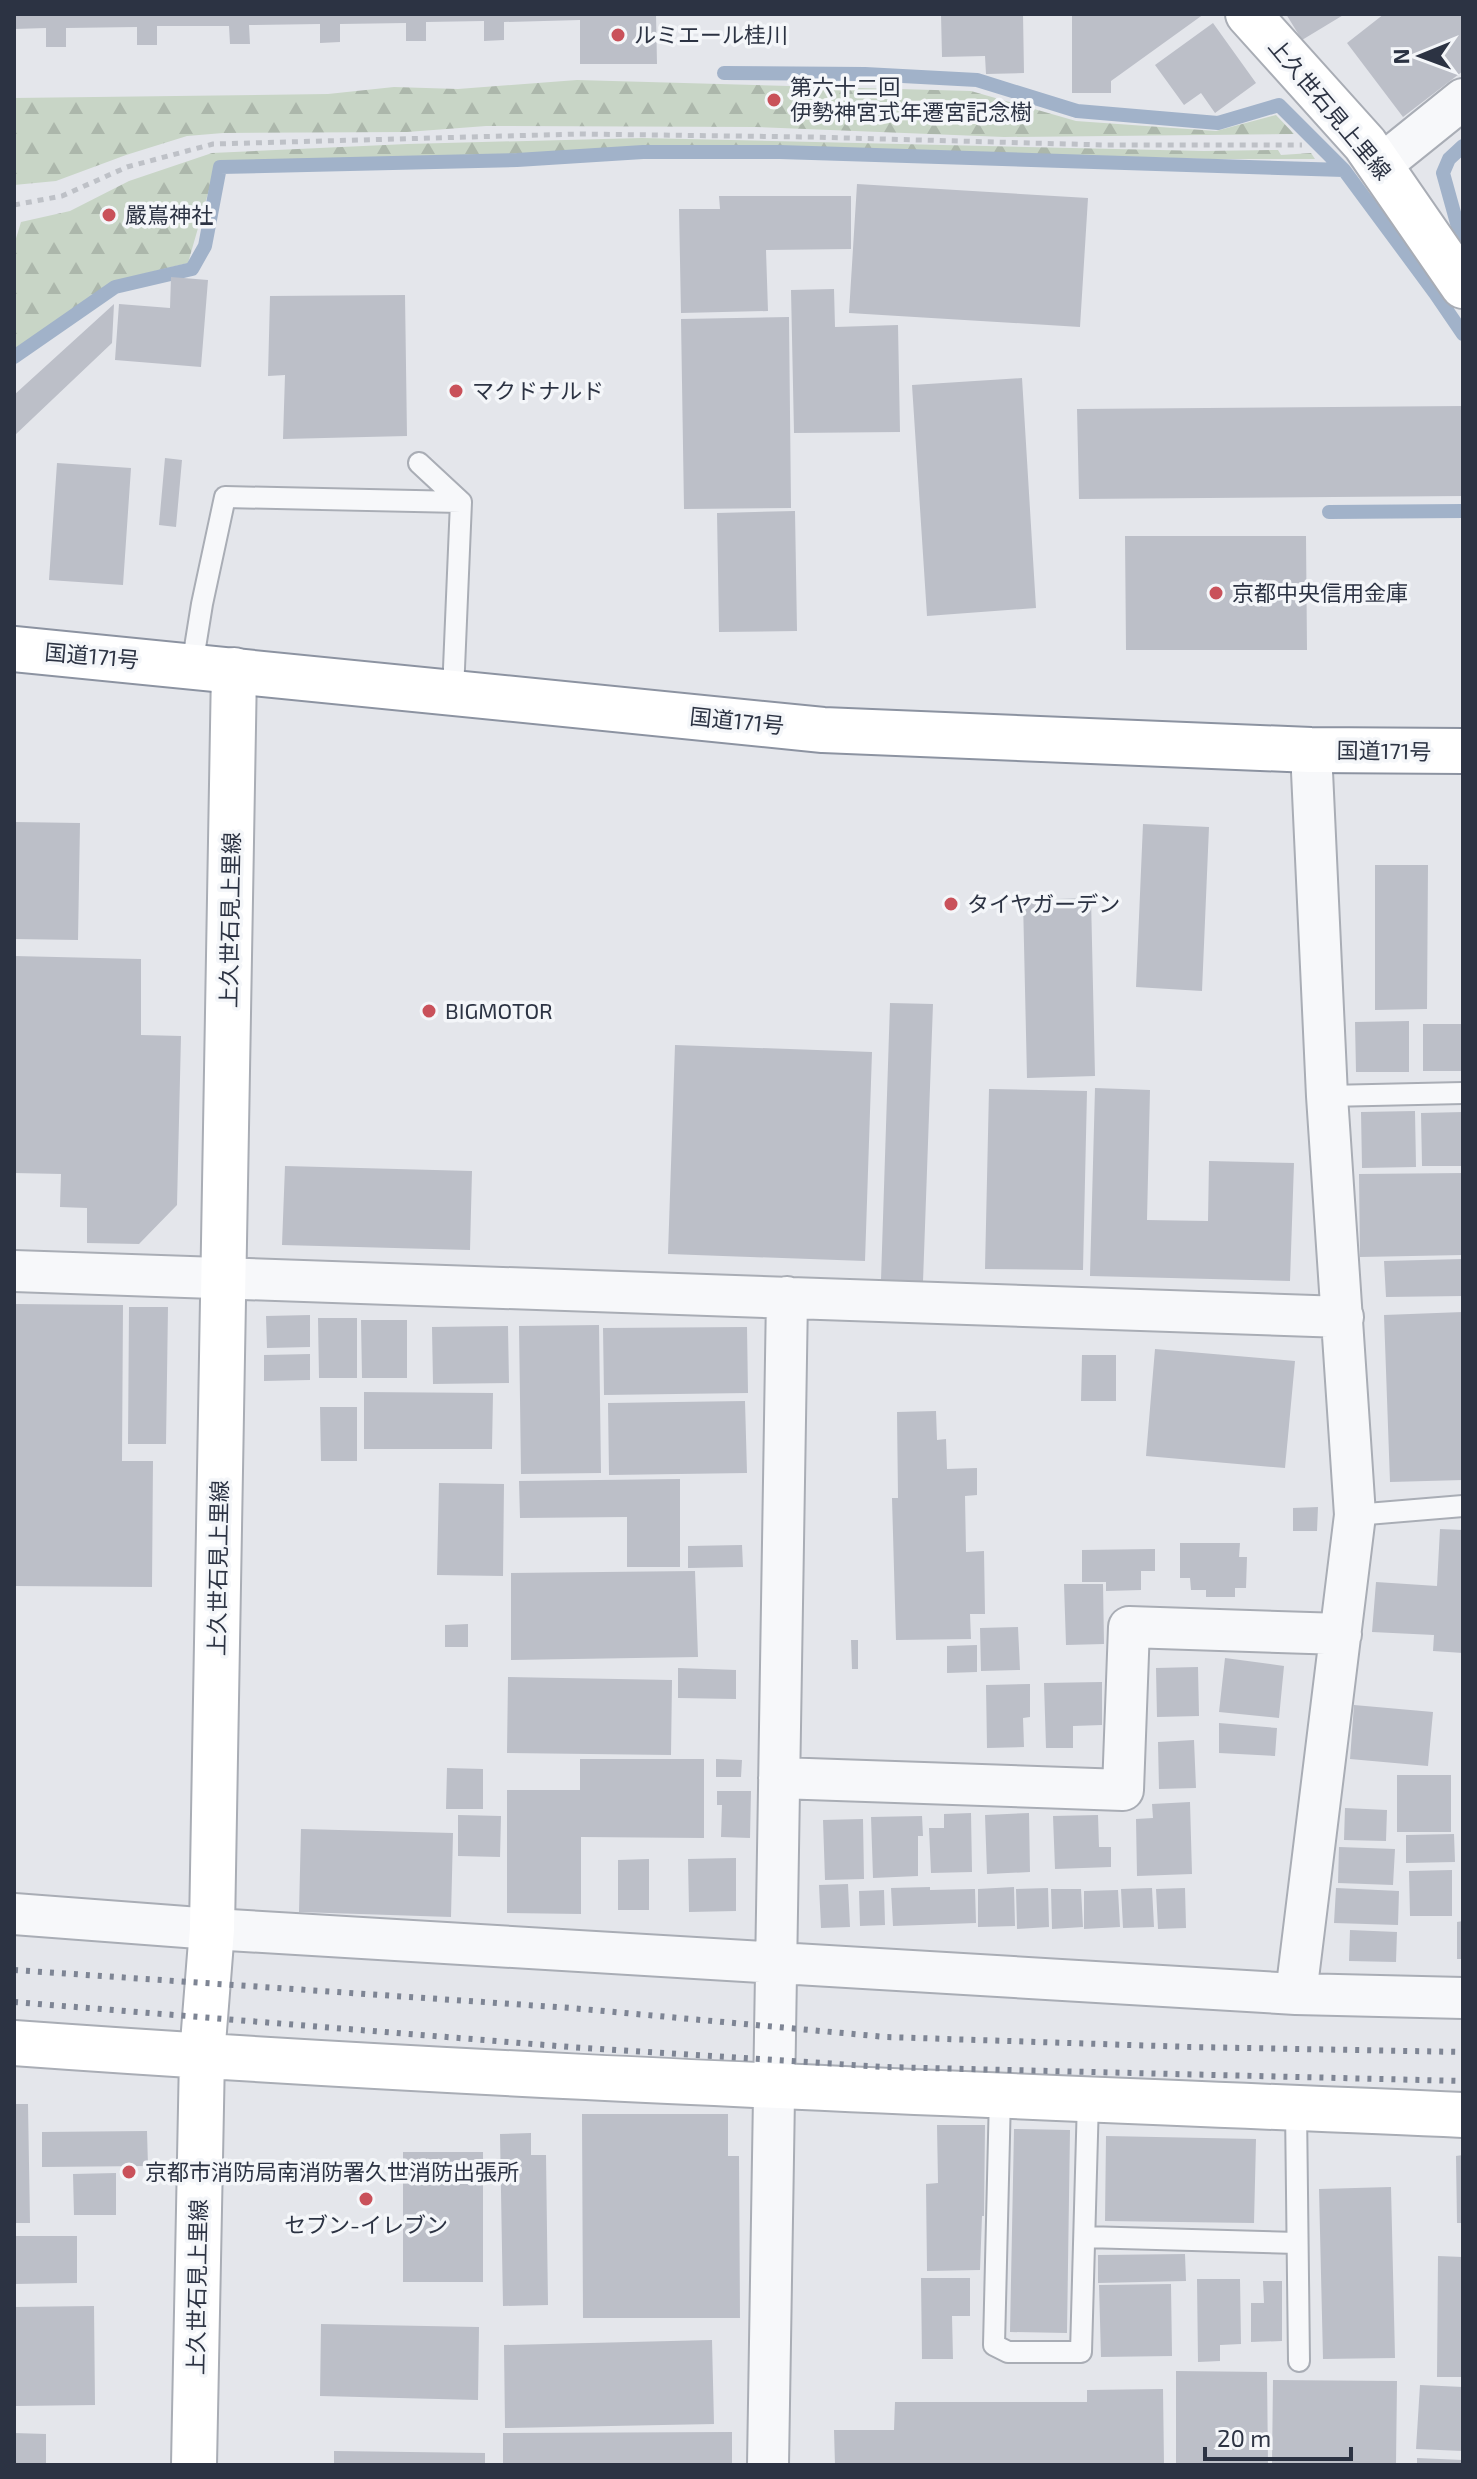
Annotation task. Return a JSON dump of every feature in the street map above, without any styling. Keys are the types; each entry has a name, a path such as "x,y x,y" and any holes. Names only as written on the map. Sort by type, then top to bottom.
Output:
{"main road":[{"name":"上久世石見上里線","path":"1248,14 1381,165 1450,269"},
{"name":"国道171号","path":"14,649 823,730 1311,750 1463,751"},
{"name":"上久世石見上里線","path":"194,2465 202,2056 212,1929 224,1277 213,668"},
{"path":"14,2043 773,2088 1463,2115"}],"street":[{"path":"1381,165 1463,99"},
{"path":"1296,1994 1355,1515 1327,1096 1311,750"},
{"path":"14,1271 1343,1317"},
{"path":"768,2465 787,1297"},
{"path":"779,1778 1123,1790 1129,1627 1341,1634"},
{"path":"14,1914 212,1929 1296,1994 1463,1998"}],"lane":[{"path":"419,463 461,502 453,692"},
{"path":"213,668 202,604 225,497 461,502"},
{"path":"1327,1096 1463,1093"},
{"path":"1355,1515 1463,1506"},
{"path":"1000,2096 994,2345 1008,2352 1081,2352 1088,2100"},
{"path":"1296,2108 1299,2361"},
{"path":"1085,2237 1297,2243"}],"path":[{"path":"14,205 62,196 127,167 213,144 579,134 1089,145 1308,145"}],"green space":[{"path":"577,80 971,91 1076,121 1216,131 1276,115 1294,134 1004,137 756,127 486,126 407,132 223,133 187,136 56,181 14,185 14,98 328,94 394,87 458,89"},
{"path":"642,138 1278,150 1281,155 1311,153 1315,159 779,147 642,148 443,157 217,162 188,263 114,281 14,350 14,245 21,222 70,211 129,181 212,153"}],"building":[{"name":"ルミエール桂川","path":"14,14 656,14 657,64 580,64 580,20 504,22 504,40 484,41 484,21 426,22 426,41 406,41 406,23 340,24 340,42 320,43 320,24 249,25 250,44 230,44 229,26 157,26 157,45 137,45 137,27 66,28 66,47 46,47 46,28 14,29"},
{"path":"941,14 1023,14 1024,73 986,74 985,56 942,57"},
{"path":"1072,14 1204,14 1111,81 1111,93 1072,93"},
{"path":"1286,14 1345,14 1302,40"},
{"path":"1384,14 1463,14 1463,71 1403,117 1347,43"},
{"path":"1213,23 1256,83 1215,113 1201,93 1184,105 1155,65"},
{"path":"857,184 1088,198 1080,327 849,313"},
{"path":"719,196 851,196 851,249 766,250 768,311 681,313 679,209 720,209"},
{"path":"171,277 208,280 201,367 115,360 119,304 170,308"},
{"path":"834,289 835,327 898,325 900,432 794,433 791,290"},
{"path":"405,295 407,436 283,439 285,375 268,376 270,296"},
{"path":"114,304 112,343 14,436 14,395"},
{"path":"789,317 791,508 684,509 681,319"},
{"path":"1022,378 1036,608 927,616 912,385"},
{"path":"1463,406 1463,496 1079,499 1077,409"},
{"path":"165,458 182,460 176,527 159,525"},
{"path":"57,463 131,468 123,585 49,580"},
{"path":"795,511 797,631 719,632 717,513"},
{"name":"京都中央信用金庫","path":"1125,536 1306,536 1307,650 1126,650"},
{"path":"14,822 80,823 78,940 14,939"},
{"path":"1143,824 1209,827 1202,991 1136,987"},
{"path":"1375,865 1428,865 1427,1009 1375,1010"},
{"path":"1091,898 1095,1076 1027,1078 1023,900"},
{"path":"14,956 141,959 141,1035 181,1036 177,1205 139,1244 87,1243 87,1208 60,1207 61,1174 14,1173"},
{"path":"890,1003 933,1004 923,1282 881,1280"},
{"path":"1409,1021 1409,1072 1356,1072 1355,1022"},
{"path":"1423,1024 1462,1024 1462,1071 1423,1071"},
{"path":"675,1045 872,1052 865,1261 668,1254"},
{"path":"1095,1088 1150,1090 1147,1220 1208,1221 1209,1161 1294,1163 1290,1281 1090,1276"},
{"path":"989,1089 1087,1091 1083,1270 985,1269"},
{"path":"1415,1111 1416,1167 1362,1168 1361,1112"},
{"path":"1463,1112 1463,1166 1422,1166 1421,1113"},
{"path":"285,1166 472,1171 470,1250 282,1245"},
{"path":"1463,1173 1463,1255 1360,1257 1359,1174"},
{"path":"1463,1259 1463,1296 1386,1297 1384,1261"},
{"path":"14,1304 123,1305 122,1461 153,1461 152,1587 14,1586"},
{"path":"129,1307 168,1307 166,1444 128,1444"},
{"path":"1463,1312 1463,1480 1390,1482 1384,1315"},
{"path":"310,1315 310,1347 267,1348 266,1316"},
{"path":"318,1318 357,1318 357,1378 319,1378"},
{"path":"361,1320 407,1320 407,1378 362,1378"},
{"path":"599,1325 601,1473 521,1474 519,1326"},
{"path":"508,1326 509,1383 433,1384 432,1327"},
{"path":"747,1327 748,1393 604,1395 603,1328"},
{"path":"1155,1349 1295,1361 1285,1468 1146,1456"},
{"path":"310,1354 310,1380 264,1381 264,1355"},
{"path":"1082,1355 1116,1355 1116,1401 1081,1401"},
{"path":"364,1392 493,1393 492,1449 364,1449"},
{"path":"745,1401 747,1473 609,1475 608,1403"},
{"path":"320,1407 357,1407 357,1461 321,1461"},
{"path":"936,1411 937,1440 946,1439 947,1469 977,1468 977,1495 965,1496 966,1552 984,1551 985,1614 970,1614 971,1639 896,1640 892,1498 898,1498 897,1412"},
{"path":"680,1479 680,1567 627,1567 627,1517 520,1518 519,1481"},
{"path":"439,1483 504,1484 503,1576 437,1575"},
{"path":"1318,1507 1317,1531 1293,1531 1293,1508"},
{"path":"1440,1529 1463,1530 1463,1653 1433,1651 1434,1635 1372,1632 1376,1582 1437,1586"},
{"path":"1180,1543 1240,1543 1239,1557 1247,1557 1246,1588 1235,1588 1235,1597 1206,1597 1206,1590 1191,1590 1190,1578 1180,1578"},
{"path":"742,1545 743,1567 688,1568 688,1546"},
{"path":"1155,1549 1155,1571 1141,1571 1141,1590 1106,1591 1106,1582 1082,1582 1082,1550"},
{"path":"695,1571 698,1657 511,1660 511,1573"},
{"path":"1064,1584 1103,1584 1104,1644 1066,1645"},
{"path":"468,1624 468,1647 445,1647 445,1625"},
{"path":"1018,1627 1020,1670 981,1671 980,1628"},
{"path":"851,1640 858,1640 858,1669 852,1669"},
{"path":"977,1645 977,1672 947,1673 947,1646"},
{"path":"1225,1658 1284,1666 1279,1718 1219,1712"},
{"path":"1198,1667 1199,1716 1157,1717 1156,1668"},
{"path":"678,1668 736,1670 736,1699 678,1698"},
{"path":"508,1677 672,1680 671,1755 507,1753"},
{"path":"1102,1682 1102,1725 1073,1726 1073,1748 1046,1748 1044,1683"},
{"path":"1030,1684 1030,1717 1023,1718 1024,1747 987,1748 986,1685"},
{"path":"1354,1705 1433,1712 1428,1766 1350,1759"},
{"path":"1219,1723 1277,1728 1275,1756 1219,1753"},
{"path":"1194,1740 1196,1788 1159,1789 1158,1742"},
{"path":"580,1759 704,1759 704,1838 581,1837 581,1914 507,1913 507,1790 580,1790"},
{"path":"716,1759 742,1760 741,1777 716,1777"},
{"path":"447,1768 483,1769 483,1809 446,1809"},
{"path":"1397,1775 1451,1775 1451,1832 1397,1832"},
{"path":"717,1791 751,1791 750,1838 721,1837 722,1805 717,1805"},
{"path":"1190,1802 1192,1874 1137,1876 1136,1819 1153,1818 1152,1804"},
{"path":"1345,1808 1387,1810 1386,1841 1344,1840"},
{"path":"971,1813 972,1872 931,1873 929,1828 944,1828 944,1814"},
{"path":"1029,1813 1030,1872 987,1874 985,1815"},
{"path":"458,1815 501,1816 500,1857 458,1856"},
{"path":"1098,1815 1099,1847 1111,1847 1111,1867 1055,1869 1053,1816"},
{"path":"922,1816 923,1836 918,1836 918,1876 873,1878 871,1817"},
{"path":"863,1819 864,1879 825,1880 823,1820"},
{"path":"301,1829 453,1833 451,1917 299,1912"},
{"path":"1454,1834 1455,1862 1406,1863 1406,1835"},
{"path":"1339,1847 1395,1849 1393,1885 1338,1883"},
{"path":"736,1858 736,1911 689,1912 688,1859"},
{"path":"649,1859 649,1910 618,1910 618,1860"},
{"path":"1452,1870 1452,1916 1410,1916 1409,1871"},
{"path":"848,1884 850,1927 821,1928 819,1885"},
{"path":"930,1887 930,1890 975,1889 976,1923 893,1926 891,1888"},
{"path":"1014,1887 1015,1926 978,1927 978,1889"},
{"path":"1048,1888 1049,1927 1017,1929 1016,1889"},
{"path":"1152,1888 1154,1927 1123,1928 1121,1889"},
{"path":"1185,1888 1186,1928 1158,1929 1156,1889"},
{"path":"1336,1888 1399,1891 1398,1925 1334,1923"},
{"path":"1051,1889 1081,1889 1083,1927 1052,1929"},
{"path":"884,1890 885,1925 860,1926 859,1891"},
{"path":"1118,1890 1120,1927 1084,1929 1084,1891"},
{"path":"1463,1921 1463,1959 1457,1959 1457,1922"},
{"path":"1350,1930 1397,1932 1396,1962 1349,1961"},
{"path":"14,2104 28,2104 30,2223 14,2223"},
{"path":"582,2114 728,2114 728,2156 739,2156 740,2318 583,2318"},
{"path":"937,2125 985,2125 980,2270 927,2271 926,2184 938,2183"},
{"path":"1014,2129 1070,2130 1067,2333 1010,2332"},
{"path":"147,2131 148,2166 42,2167 42,2132"},
{"path":"531,2133 531,2155 546,2155 548,2305 503,2306 500,2134"},
{"path":"1106,2136 1256,2139 1254,2223 1105,2221"},
{"path":"403,2152 483,2152 483,2282 403,2282"},
{"path":"1463,2155 1463,2223 1457,2223 1456,2156"},
{"path":"116,2173 116,2215 74,2215 73,2174"},
{"path":"1391,2187 1395,2358 1323,2359 1319,2189"},
{"path":"14,2236 77,2236 77,2283 14,2284"},
{"path":"1185,2254 1186,2281 1098,2283 1098,2255"},
{"path":"1438,2256 1463,2257 1463,2377 1437,2377"},
{"path":"921,2278 970,2278 970,2316 952,2316 953,2359 922,2359"},
{"path":"1197,2279 1240,2279 1241,2344 1220,2345 1220,2361 1198,2362"},
{"path":"1263,2281 1282,2281 1282,2341 1251,2342 1251,2303 1264,2303"},
{"path":"1171,2284 1172,2356 1101,2357 1099,2285"},
{"path":"94,2306 95,2405 14,2406 14,2307"},
{"path":"321,2324 479,2327 478,2400 320,2396"},
{"path":"712,2340 714,2424 505,2428 504,2345"},
{"path":"1176,2371 1267,2372 1268,2465 1176,2465"},
{"path":"1273,2380 1397,2381 1396,2465 1272,2465"},
{"path":"1420,2385 1463,2387 1463,2451 1416,2449"},
{"path":"1163,2389 1164,2465 835,2465 834,2430 894,2430 895,2402 1087,2402 1087,2390"},
{"path":"732,2432 732,2465 503,2465 503,2433"},
{"path":"14,2433 46,2434 46,2465 14,2465"},
{"path":"334,2451 485,2453 485,2465 334,2465"},
{"path":"1417,2458 1463,2460 1463,2465 1417,2465"}],"waterway":[{"path":"724,73 865,74 977,80 1077,111 1218,123 1279,105 1344,170"},
{"path":"1463,146 1449,159 1443,173 1463,245"},
{"path":"14,357 115,287 192,269 205,246 220,167 517,160 643,152 780,152 1344,170 1463,334"},
{"path":"1329,512 1463,511"}],"railway":[{"path":"14,1970 571,2008 886,2037 1463,2052"},
{"path":"14,2002 570,2047 885,2067 1463,2081"}],"place":[{"name":"ルミエール桂川","path":"618,35"},
{"name":"第六十二回 伊勢神宮式年遷宮記念樹","path":"774,100"},
{"name":"嚴嶌神社","path":"109,215"},
{"name":"マクドナルド","path":"456,391"},
{"name":"京都中央信用金庫","path":"1216,593"},
{"name":"タイヤガーデン","path":"951,904"},
{"name":"BIGMOTOR","path":"429,1011"},
{"name":"京都市消防局南消防署久世消防出張所","path":"129,2172"},
{"name":"セブン-イレブン","path":"366,2199"}]}
